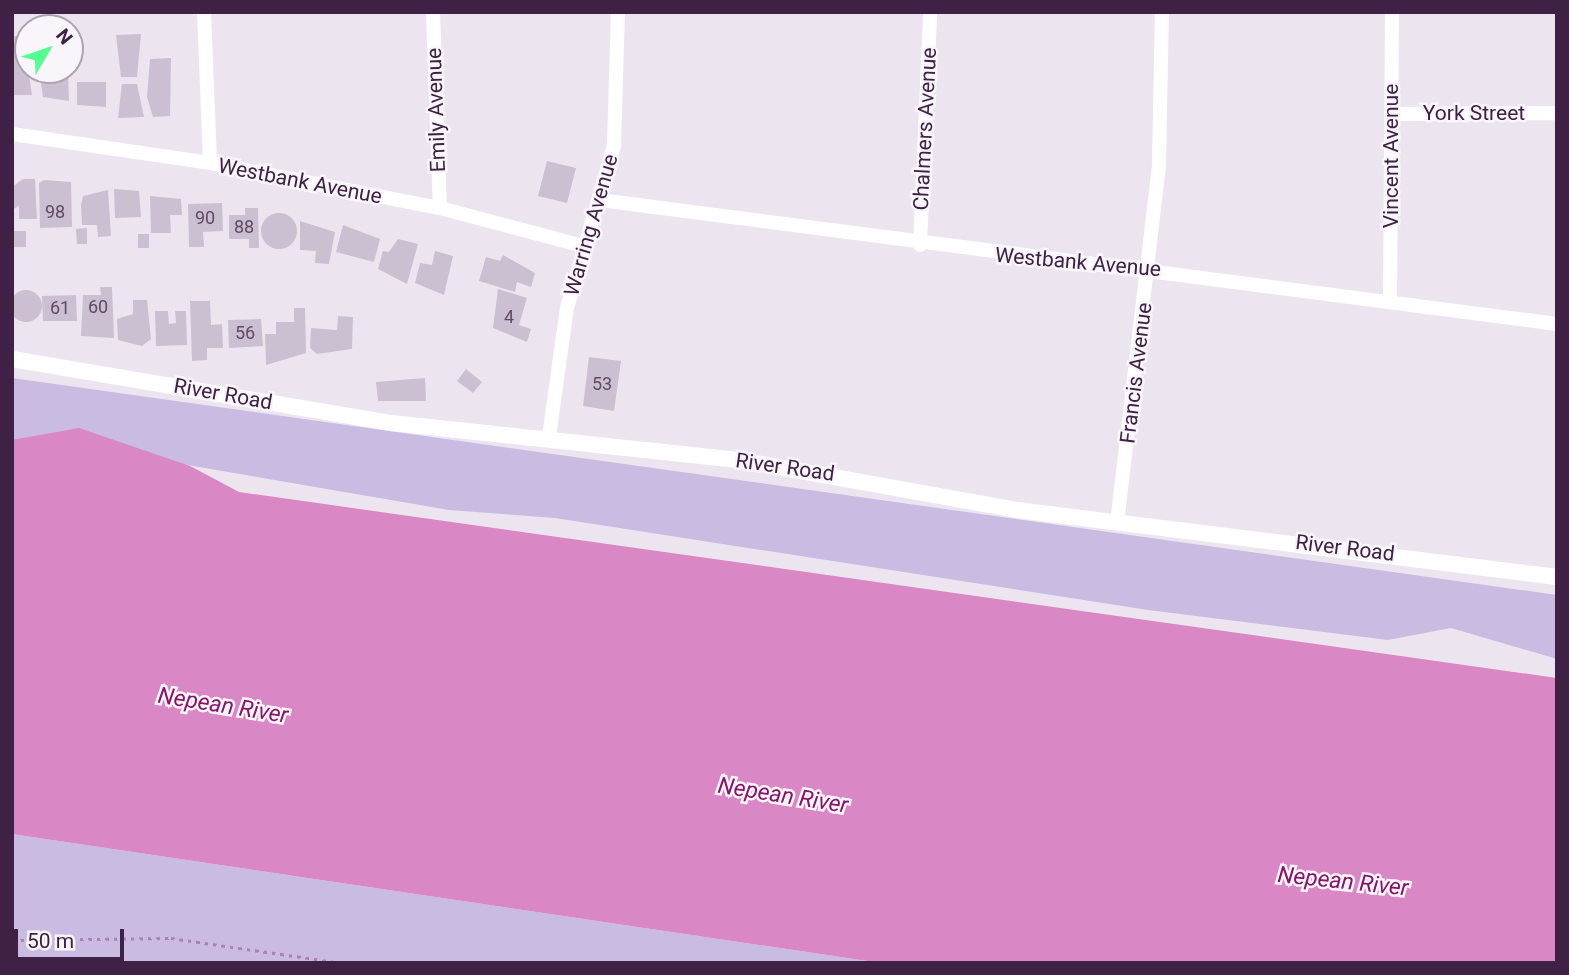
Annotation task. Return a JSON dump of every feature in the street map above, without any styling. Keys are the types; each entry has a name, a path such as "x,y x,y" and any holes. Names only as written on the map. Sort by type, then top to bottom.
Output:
{"street":[{"path":"204,12 210,163"},
{"name":"Emily Avenue","path":"433,12 440,208"},
{"name":"Warring Avenue","path":"549,437 565,318 583,246 600,200 614,138 618,12"},
{"name":"Chalmers Avenue","path":"920,245 930,12"},
{"name":"Francis Avenue","path":"1117,523 1149,270 1162,12"},
{"name":"Vincent Avenue","path":"1390,300 1392,12"},
{"name":"York Street","path":"1391,114 1557,113"},
{"name":"Westbank Avenue","path":"12,134 210,163 440,208 583,246"},
{"name":"Westbank Avenue","path":"600,200 920,245 1149,270 1557,324"},
{"name":"River Road","path":"12,359 392,424 549,437 860,477 1117,523 1557,577"}],"path":[{"path":"12,940 171,938 343,963"}],"shaded area":[{"path":"12,378 1557,595 1557,659 1451,628 1388,640 1148,610 555,518 449,510 152,459 12,444"},
{"path":"12,834 881,963 12,963"}],"water":[{"name":"Nepean River","path":"79,428 190,466 239,492 1557,678 1557,963 881,963 12,834 12,440"}],"building":[{"path":"141,34 137,77 121,77 116,35"},
{"path":"12,36 14,84 30,84 32,95 14,95"},
{"path":"171,58 170,116 153,117 147,97 150,59"},
{"path":"106,82 106,107 77,105 77,84"},
{"path":"41,84 68,84 69,101 43,97"},
{"path":"122,84 137,84 144,117 118,118"},
{"path":"547,161 576,168 567,203 538,196"},
{"path":"23,179 35,179 37,219 19,219 19,206 12,210 12,187"},
{"path":"44,180 71,182 72,227 40,228 39,183"},
{"path":"114,189 139,191 141,217 115,218"},
{"path":"108,190 111,236 98,237 97,225 82,225 81,205 83,196"},
{"path":"150,196 181,199 182,215 170,215 171,233 151,233"},
{"path":"222,203 223,231 203,232 204,247 189,247 188,204"},
{"path":"245,208 258,208 259,248 249,248 249,239 229,239 229,215 245,215"},
{"path":"279,213 292,218 297,231 292,244 279,249 266,244 261,231 266,218"},
{"path":"300,221 335,232 329,264 315,263 316,251 300,250"},
{"path":"343,225 380,239 374,262 336,252"},
{"path":"87,228 87,244 77,244 76,229"},
{"path":"12,231 26,231 26,247 12,247"},
{"path":"138,234 149,234 149,248 138,248"},
{"path":"398,239 418,244 407,284 378,269 383,251 389,252"},
{"path":"435,251 453,256 444,295 415,283 420,263 432,265"},
{"path":"503,255 535,273 531,287 517,282 515,292 479,281 486,257 500,261"},
{"path":"100,287 112,287 114,338 81,336 83,295 101,295"},
{"path":"498,289 527,298 519,325 531,329 527,342 493,328"},
{"path":"26,290 37,295 42,306 37,317 26,322 15,317 10,306 15,295"},
{"path":"76,295 77,321 43,321 42,296"},
{"path":"133,300 147,300 151,339 142,346 118,340 117,319 133,314"},
{"path":"190,301 210,301 211,325 222,324 223,348 207,348 207,360 192,361"},
{"path":"294,308 305,308 306,353 266,365 265,334 276,334 276,322 294,322"},
{"path":"155,311 168,311 169,324 176,323 175,311 186,311 187,345 156,346"},
{"path":"338,316 353,317 352,349 317,354 310,348 311,328 337,330"},
{"path":"261,319 263,346 229,348 228,320"},
{"path":"589,357 621,361 614,411 583,406"},
{"path":"466,369 482,382 473,393 457,381"},
{"path":"425,378 426,401 378,401 376,382"}]}
